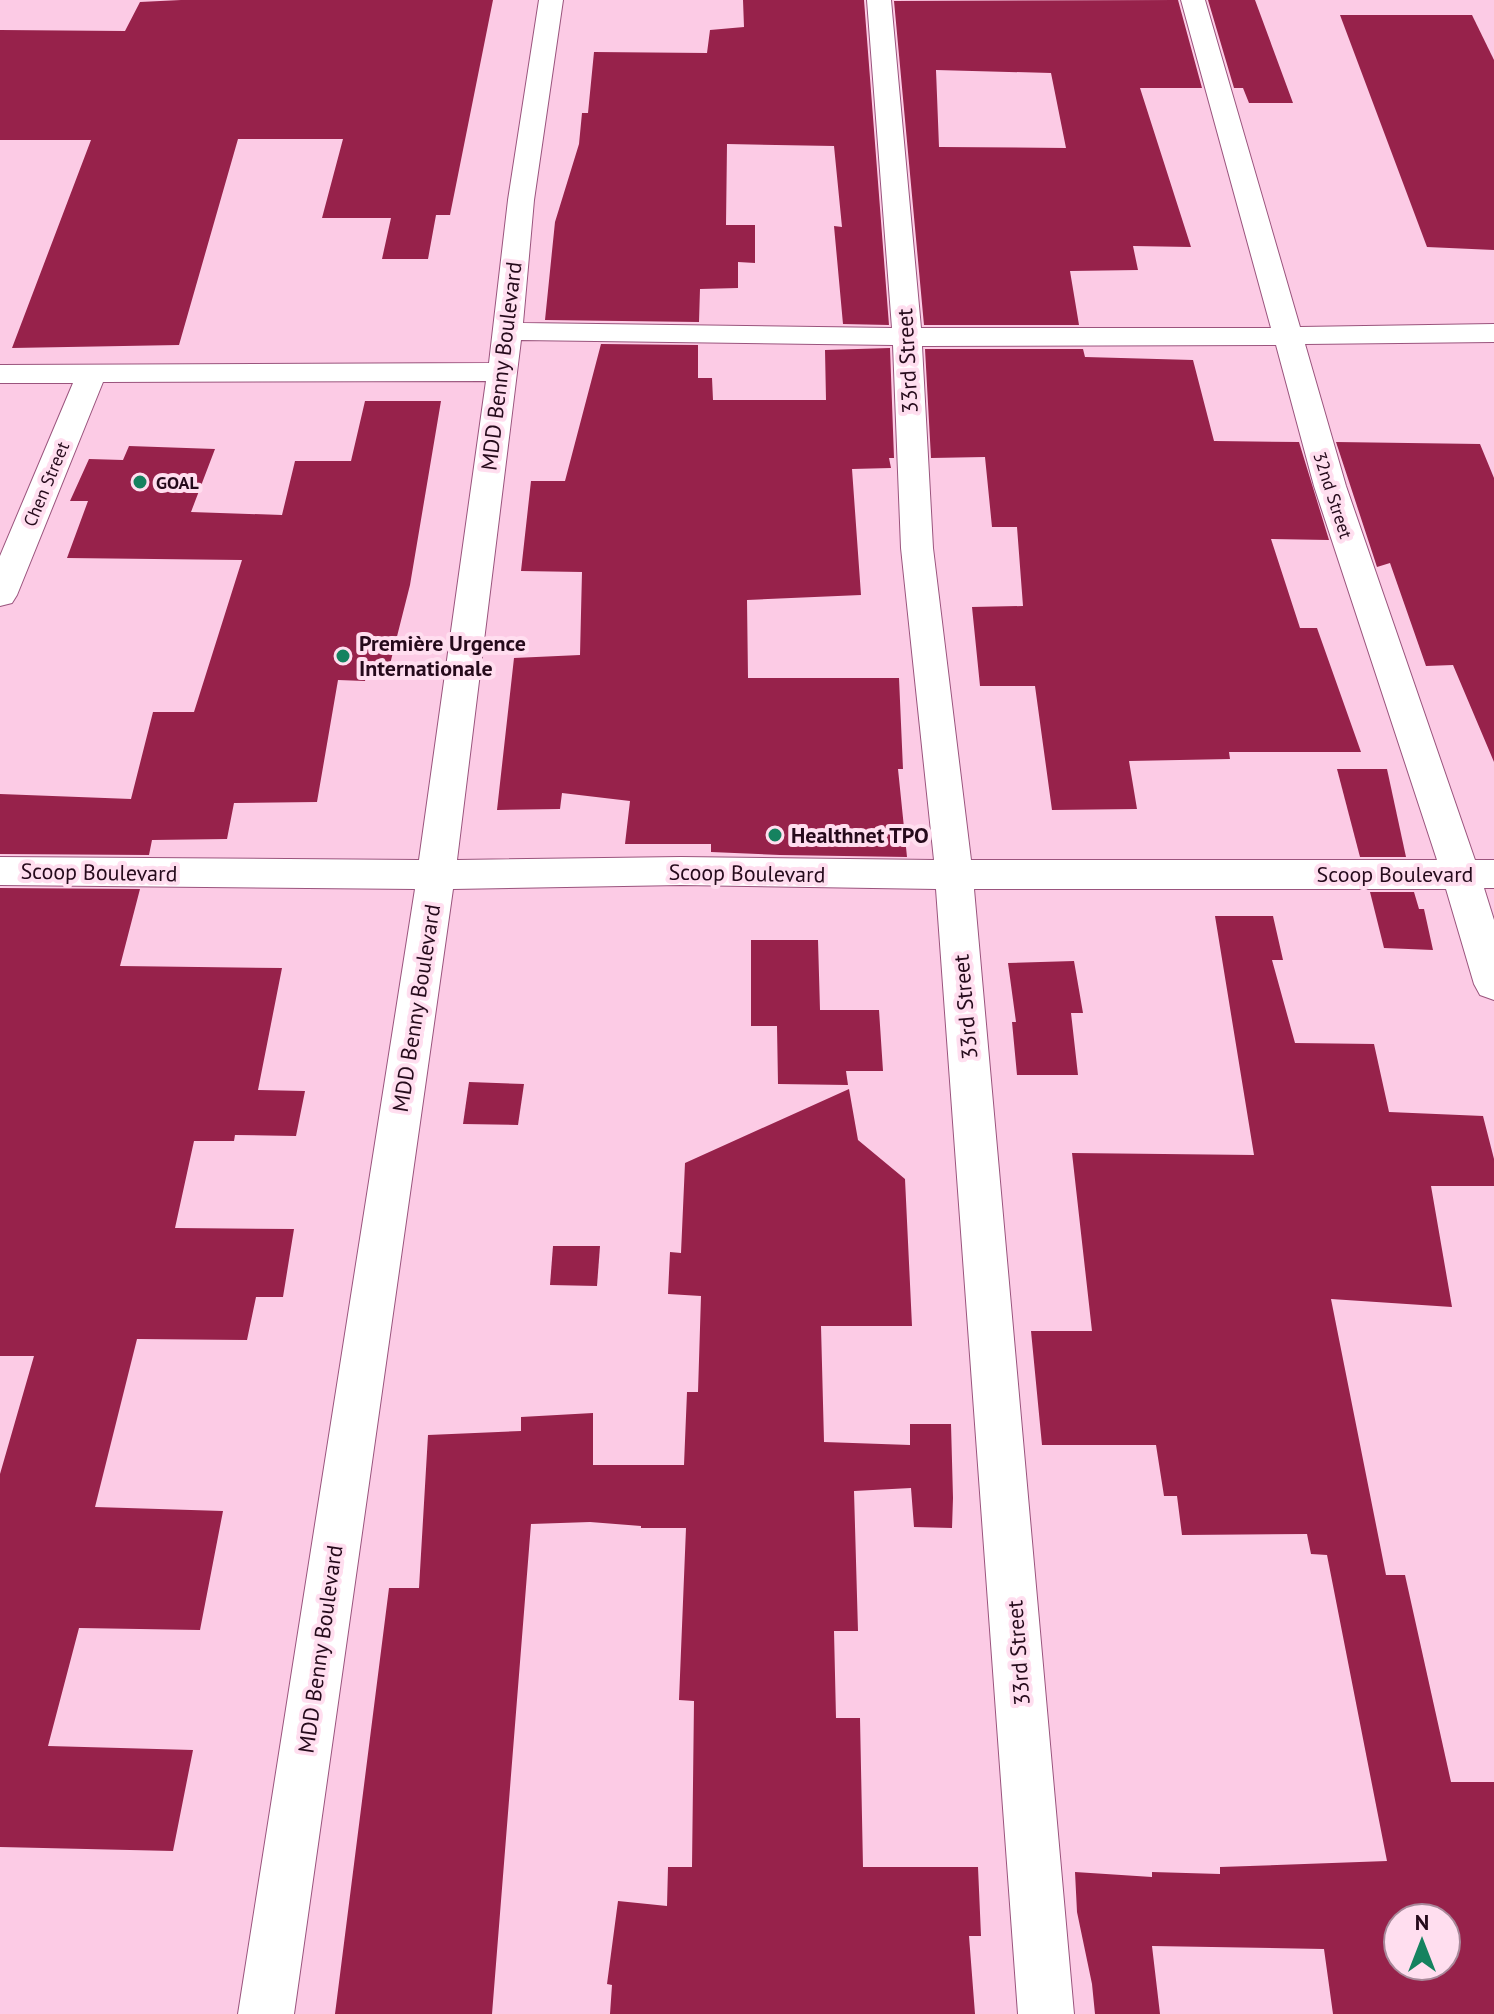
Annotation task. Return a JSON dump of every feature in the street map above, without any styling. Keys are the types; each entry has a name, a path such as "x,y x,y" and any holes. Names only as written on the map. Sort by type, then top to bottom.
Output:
{"street":[{"name":"MDD Benny Boulevard","path":"266,2014 436,875 508,331 521,200 551,0"},
{"name":"33rd Street","path":"879,0 907,337 917,548 954,875 1046,2014"},
{"name":"32nd Street","path":"1193,0 1285,337 1334,500 1477,873 1494,984"},
{"path":"508,331 907,337 1285,337 1494,333"},
{"path":"0,374 502,372"},
{"name":"Chen Street","path":"0,595 92,373"},
{"name":"Scoop Boulevard","path":"0,871 436,875 681,871 954,875 1477,873"}],"building":[{"path":"493,0 450,215 436,215 428,259 382,259 391,218 322,218 343,139 238,139 179,345 12,348 91,140 0,140 0,30 125,31 140,2"},
{"path":"743,0 864,0 889,325 843,324 834,226 842,227 834,146 727,144 726,225 755,225 755,263 738,262 738,288 700,289 699,322 545,320 555,222 579,144 582,113 588,113 594,52 707,53 710,30 744,27"},
{"path":"1178,0 1202,88 1140,88 1191,247 1133,246 1138,270 1070,271 1079,325 924,325 894,1","holes":["936,70 1051,73 1066,148 939,147"]},
{"path":"1208,0 1255,0 1293,103 1249,103 1243,88 1234,88"},
{"path":"1340,15 1472,15 1494,60 1494,250 1427,247"},
{"path":"601,344 698,345 698,378 712,378 713,400 826,400 825,350 890,348 894,458 889,458 891,468 852,469 861,595 747,600 748,678 899,678 903,769 898,769 907,857 711,852 711,844 625,844 630,801 562,793 560,809 497,810 514,658 580,655 582,572 521,571 531,481 565,481"},
{"path":"925,349 1083,349 1085,357 1193,360 1214,441 1299,442 1329,540 1271,539 1300,628 1317,628 1361,752 1229,752 1230,759 1129,761 1137,809 1052,810 1035,686 980,686 972,607 1023,606 1017,527 992,527 985,457 931,458"},
{"path":"365,401 441,401 410,585 387,676 366,675 365,681 338,680 317,802 234,803 227,839 152,840 149,855 0,854 0,794 131,799 153,712 194,712 242,560 67,558 88,501 70,501 89,459 123,460 129,446 215,449 191,512 282,515 295,461 351,461"},
{"path":"1336,442 1480,444 1494,478 1494,762 1453,665 1426,666 1390,563 1377,567"},
{"path":"1337,769 1387,769 1406,857 1360,857"},
{"path":"0,888 140,889 120,966 282,968 258,1090 305,1091 296,1136 235,1135 234,1141 194,1141 175,1228 294,1229 283,1297 256,1297 247,1340 137,1339 95,1507 223,1511 200,1630 79,1628 48,1746 193,1750 173,1851 0,1847 0,1474 34,1356 0,1356"},
{"path":"1370,892 1414,892 1419,909 1424,909 1433,950 1384,948"},
{"path":"1215,916 1273,916 1283,960 1272,960 1295,1043 1374,1044 1389,1112 1483,1116 1494,1159 1494,1186 1431,1186 1452,1307 1331,1299 1386,1575 1405,1575 1451,1782 1494,1782 1494,2014 1333,2014 1324,1949 1152,1946 1160,2014 1095,2014 1077,1912 1075,1872 1152,1877 1152,1872 1220,1874 1220,1867 1387,1861 1327,1555 1311,1554 1307,1534 1182,1535 1177,1496 1164,1496 1156,1445 1042,1445 1031,1331 1092,1331 1072,1153 1254,1155"},
{"path":"751,940 818,940 820,1010 879,1010 883,1071 846,1071 848,1085 778,1084 777,1026 751,1026"},
{"path":"1074,961 1083,1013 1071,1013 1078,1075 1017,1075 1012,1022 1016,1022 1008,963"},
{"path":"469,1082 524,1084 518,1125 463,1124"},
{"path":"849,1089 858,1140 905,1179 912,1326 821,1326 824,1442 910,1445 910,1424 951,1424 953,1498 952,1528 914,1527 911,1488 854,1491 858,1631 834,1631 836,1718 860,1718 863,1867 978,1867 981,1936 969,1936 975,2014 610,2014 612,1985 607,1984 618,1901 667,1906 668,1867 692,1867 694,1701 679,1700 686,1528 641,1528 590,1522 531,1524 492,2014 335,2014 389,1588 419,1588 428,1435 521,1431 521,1417 593,1413 593,1465 684,1465 687,1392 698,1392 701,1296 668,1294 670,1252 681,1253 685,1163"},
{"path":"553,1246 600,1246 597,1286 550,1285"}],"place":[{"name":"GOAL","path":"140,482"},
{"name":"Première Urgence Internationale","path":"343,656"},
{"name":"Healthnet TPO","path":"775,835"}]}
